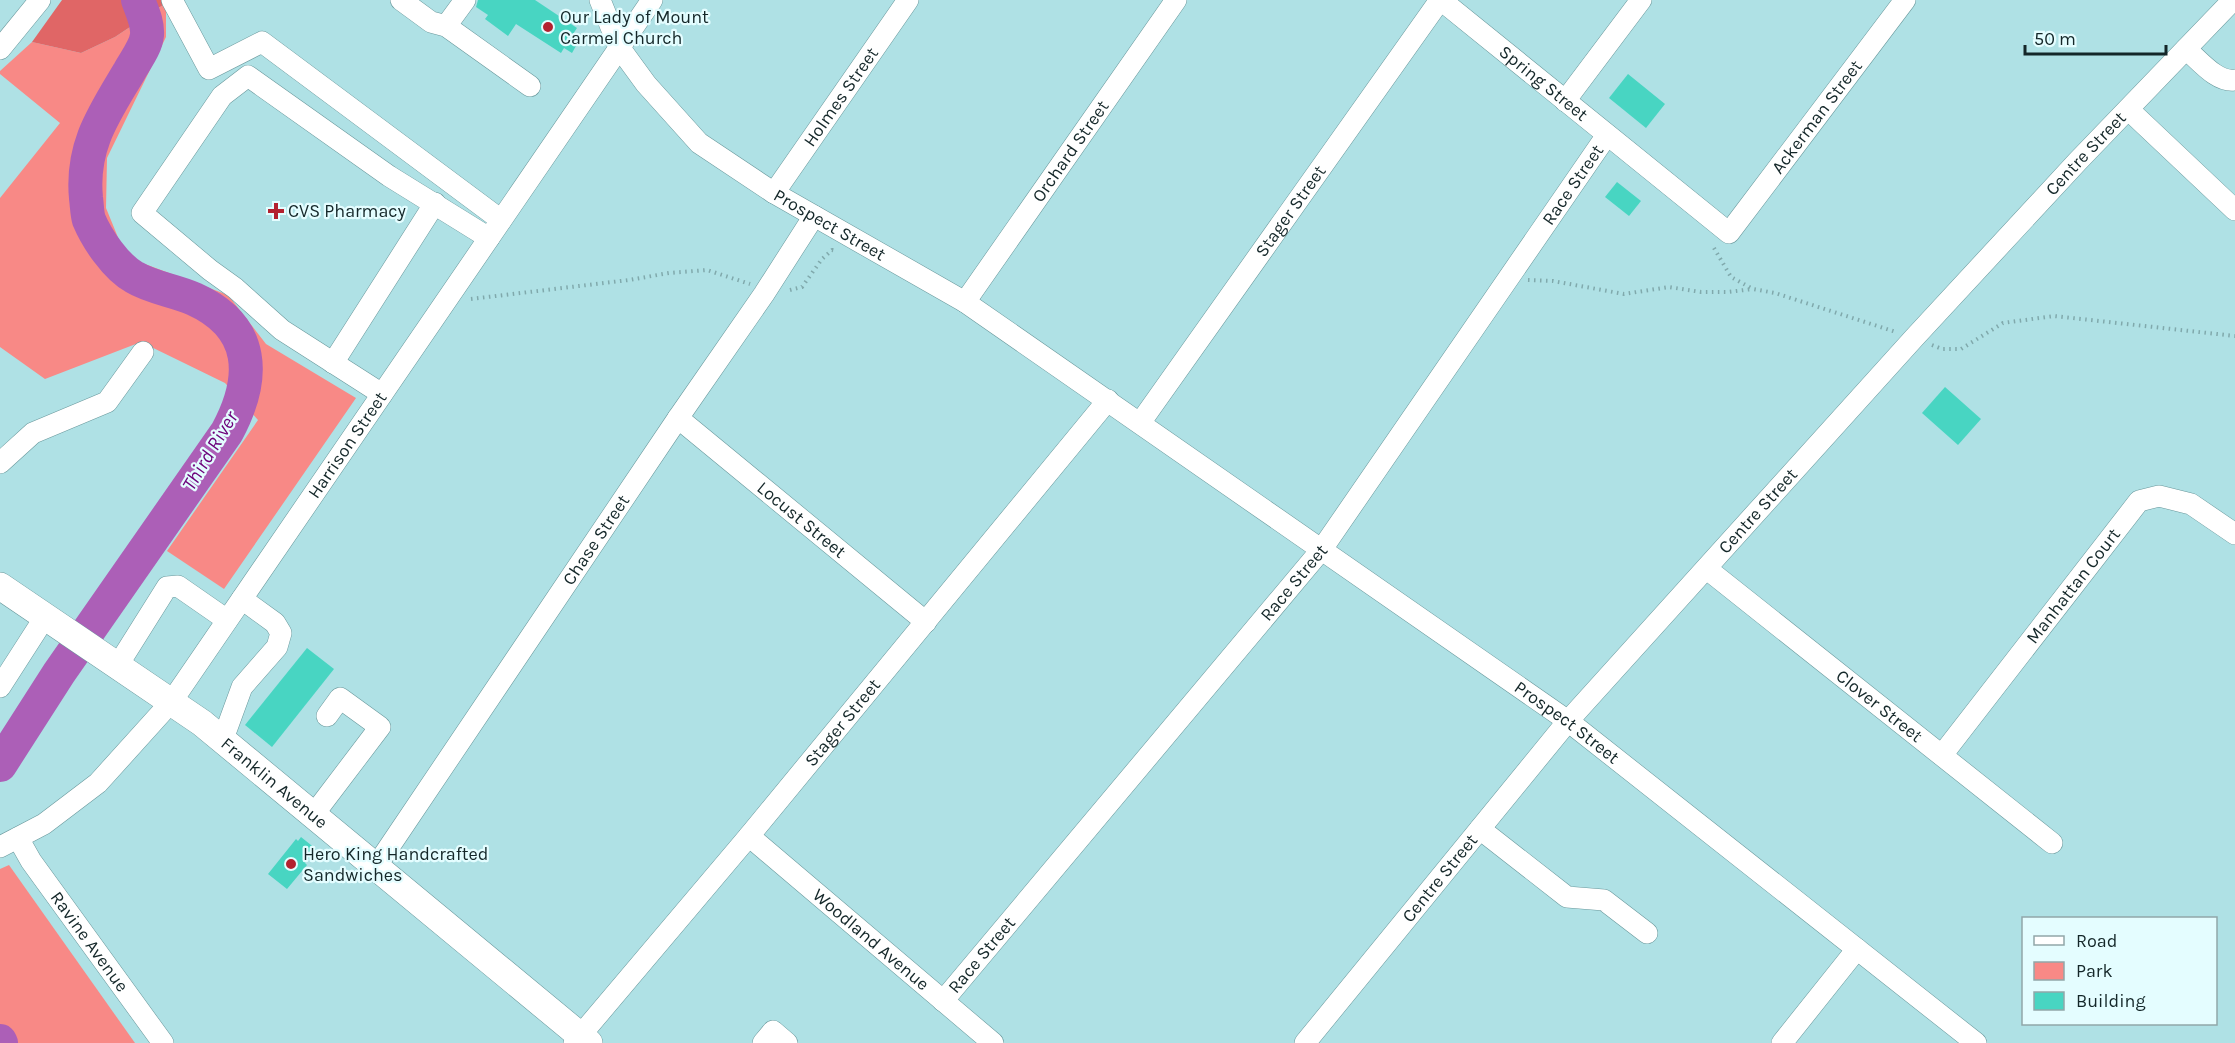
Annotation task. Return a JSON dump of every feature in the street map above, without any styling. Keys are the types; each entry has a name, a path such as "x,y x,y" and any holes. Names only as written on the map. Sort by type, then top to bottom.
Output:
{"main road":[{"name":"Franklin Avenue","path":"1,590 112,660 172,701 223,740 377,865 581,1041"}],"street":[{"path":"0,49 40,0"},
{"path":"172,0 209,69 262,42 501,220"},
{"path":"401,0 431,22 446,26 530,86"},
{"path":"446,26 465,0"},
{"name":"Prospect Street","path":"600,0 619,46 646,84 699,143 774,193 965,302 1568,721 1976,1043"},
{"name":"Harrison Street","path":"9,843 62,812 98,783 172,701 652,0"},
{"name":"Holmes Street","path":"774,193 908,0"},
{"name":"Orchard Street","path":"965,302 1176,0"},
{"name":"Spring Street","path":"1440,0 1607,135 1720,238"},
{"name":"Stager Street","path":"1140,423 1440,0"},
{"path":"1565,100 1641,0"},
{"name":"Ackerman Street","path":"1720,238 1905,0"},
{"name":"Centre Street","path":"1305,1043 1568,721 1914,338 2077,162 2233,0"},
{"path":"2186,49 2218,76 2225,80 2235,80"},
{"path":"382,394 282,330 235,288 142,213 222,96 248,76 389,176 489,238"},
{"path":"2129,110 2235,210"},
{"name":"Race Street","path":"943,1001 1322,549 1607,135"},
{"path":"333,363 435,203"},
{"name":"Chase Street","path":"377,865 764,294 814,216"},
{"path":"0,463 33,433 107,402 143,352"},
{"name":"Stager Street","path":"581,1041 1108,400"},
{"name":"Locust Street","path":"678,418 926,622"},
{"name":"Manhattan Court","path":"1942,754 2139,501 2159,496 2191,504 2235,534"},
{"name":"Clover Street","path":"1707,569 2052,843"},
{"path":"112,660 167,587 178,586 227,620"},
{"path":"223,740 242,687 277,647 281,633 275,623 242,599"},
{"path":"0,687 52,622"},
{"path":"314,814 380,727 340,698 327,716"},
{"path":"1480,829 1567,897 1604,900 1647,933"},
{"name":"Woodland Avenue","path":"749,836 993,1043"},
{"name":"Ravine Avenue","path":"9,843 31,861 163,1043"},
{"path":"1782,1043 1857,949"},
{"path":"764,1043 773,1031 787,1043"}],"path":[{"path":"1720,238 1731,277 1753,289"},
{"path":"444,303 707,270 747,282 764,294 802,287 822,259 832,250 843,252"},
{"path":"1504,285 1527,280 1553,281 1624,294 1669,287 1701,292 1753,289 1775,293 1942,349 1961,349 2003,323 2054,316 2235,336"}],"green space":[{"path":"166,3 166,37 107,158 106,208 126,257 228,295 266,344 356,398 224,589 167,551 258,420 225,383 141,342 45,379 0,347 0,198 60,123 0,74 0,71 32,42 81,53 115,37"},
{"path":"9,865 135,1043 0,1043 0,869"}],"shaded area":[{"path":"62,0 164,0 166,3 115,37 81,53 32,42"}],"building":[{"name":"Our Lady of Mount Carmel Church","path":"478,0 535,0 577,28 573,34 580,39 572,53 564,48 561,53 516,24 508,36 485,19 488,15 476,7"},
{"path":"1628,74 1665,104 1646,128 1609,98"},
{"path":"1617,182 1641,201 1629,216 1605,197"},
{"path":"1945,387 1981,419 1958,445 1922,413"},
{"path":"307,648 334,669 272,747 245,725"},
{"name":"Hero King Handcrafted Sandwiches","path":"301,837 316,849 305,863 307,865 287,889 268,874 296,839 298,841"}],"waterway":[{"name":"Third River","path":"0,765 59,673 227,432 243,392 246,374 245,356 239,339 229,324 214,311 194,299 148,284 120,267 97,236 88,218 85,179 91,146 103,117 146,40 147,26 138,0"}],"place":[{"name":"Our Lady of Mount Carmel Church","path":"548,27"},
{"name":"CVS Pharmacy","path":"276,211"},
{"name":"Hero King Handcrafted Sandwiches","path":"291,864"}]}
